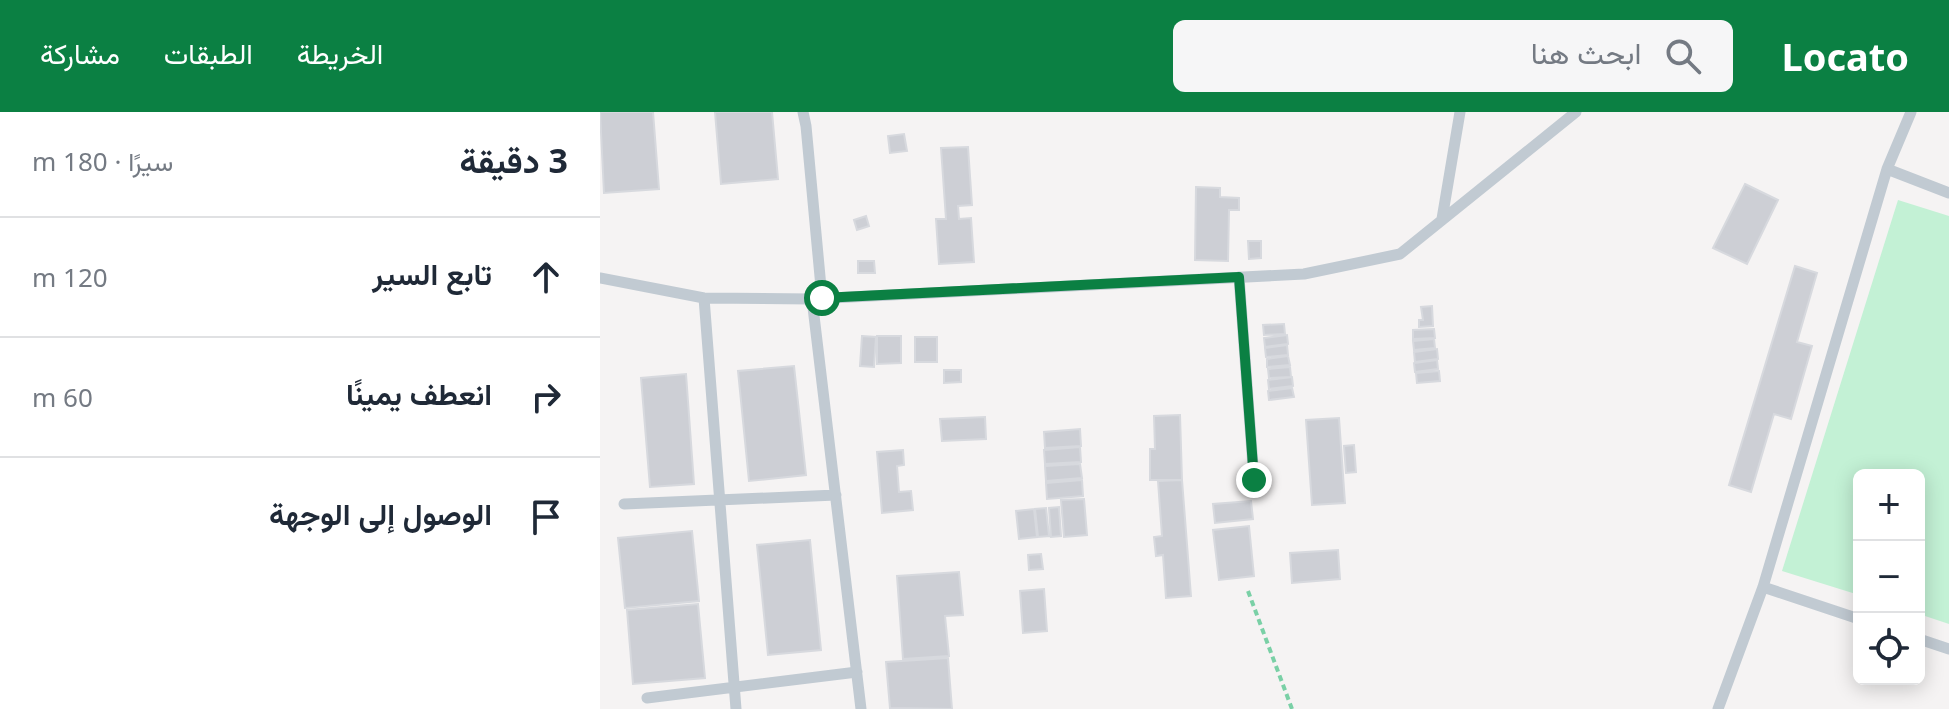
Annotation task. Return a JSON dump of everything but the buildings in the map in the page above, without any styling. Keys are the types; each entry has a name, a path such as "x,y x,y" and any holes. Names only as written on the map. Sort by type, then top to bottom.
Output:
{"lane":[{"path":"803,112 836,495 861,709"},
{"path":"1442,219 1460,112"},
{"path":"600,278 704,298 817,299 1304,274 1400,254 1576,112"},
{"path":"1718,709 1763,587 1887,169 1911,112"},
{"path":"1887,169 1949,193"},
{"path":"1239,277 1254,480"},
{"path":"704,298 736,709"},
{"path":"624,504 836,495"},
{"path":"1763,587 1853,617"},
{"path":"1925,641 1949,649"},
{"path":"647,698 857,672"}],"path":[{"path":"1248,591 1292,709"}],"green space":[{"path":"1898,200 1949,216 1949,624 1925,616 1925,469 1853,469 1853,593 1782,571"}],"route":[{"path":"822,298 1239,277 1254,480"}]}
